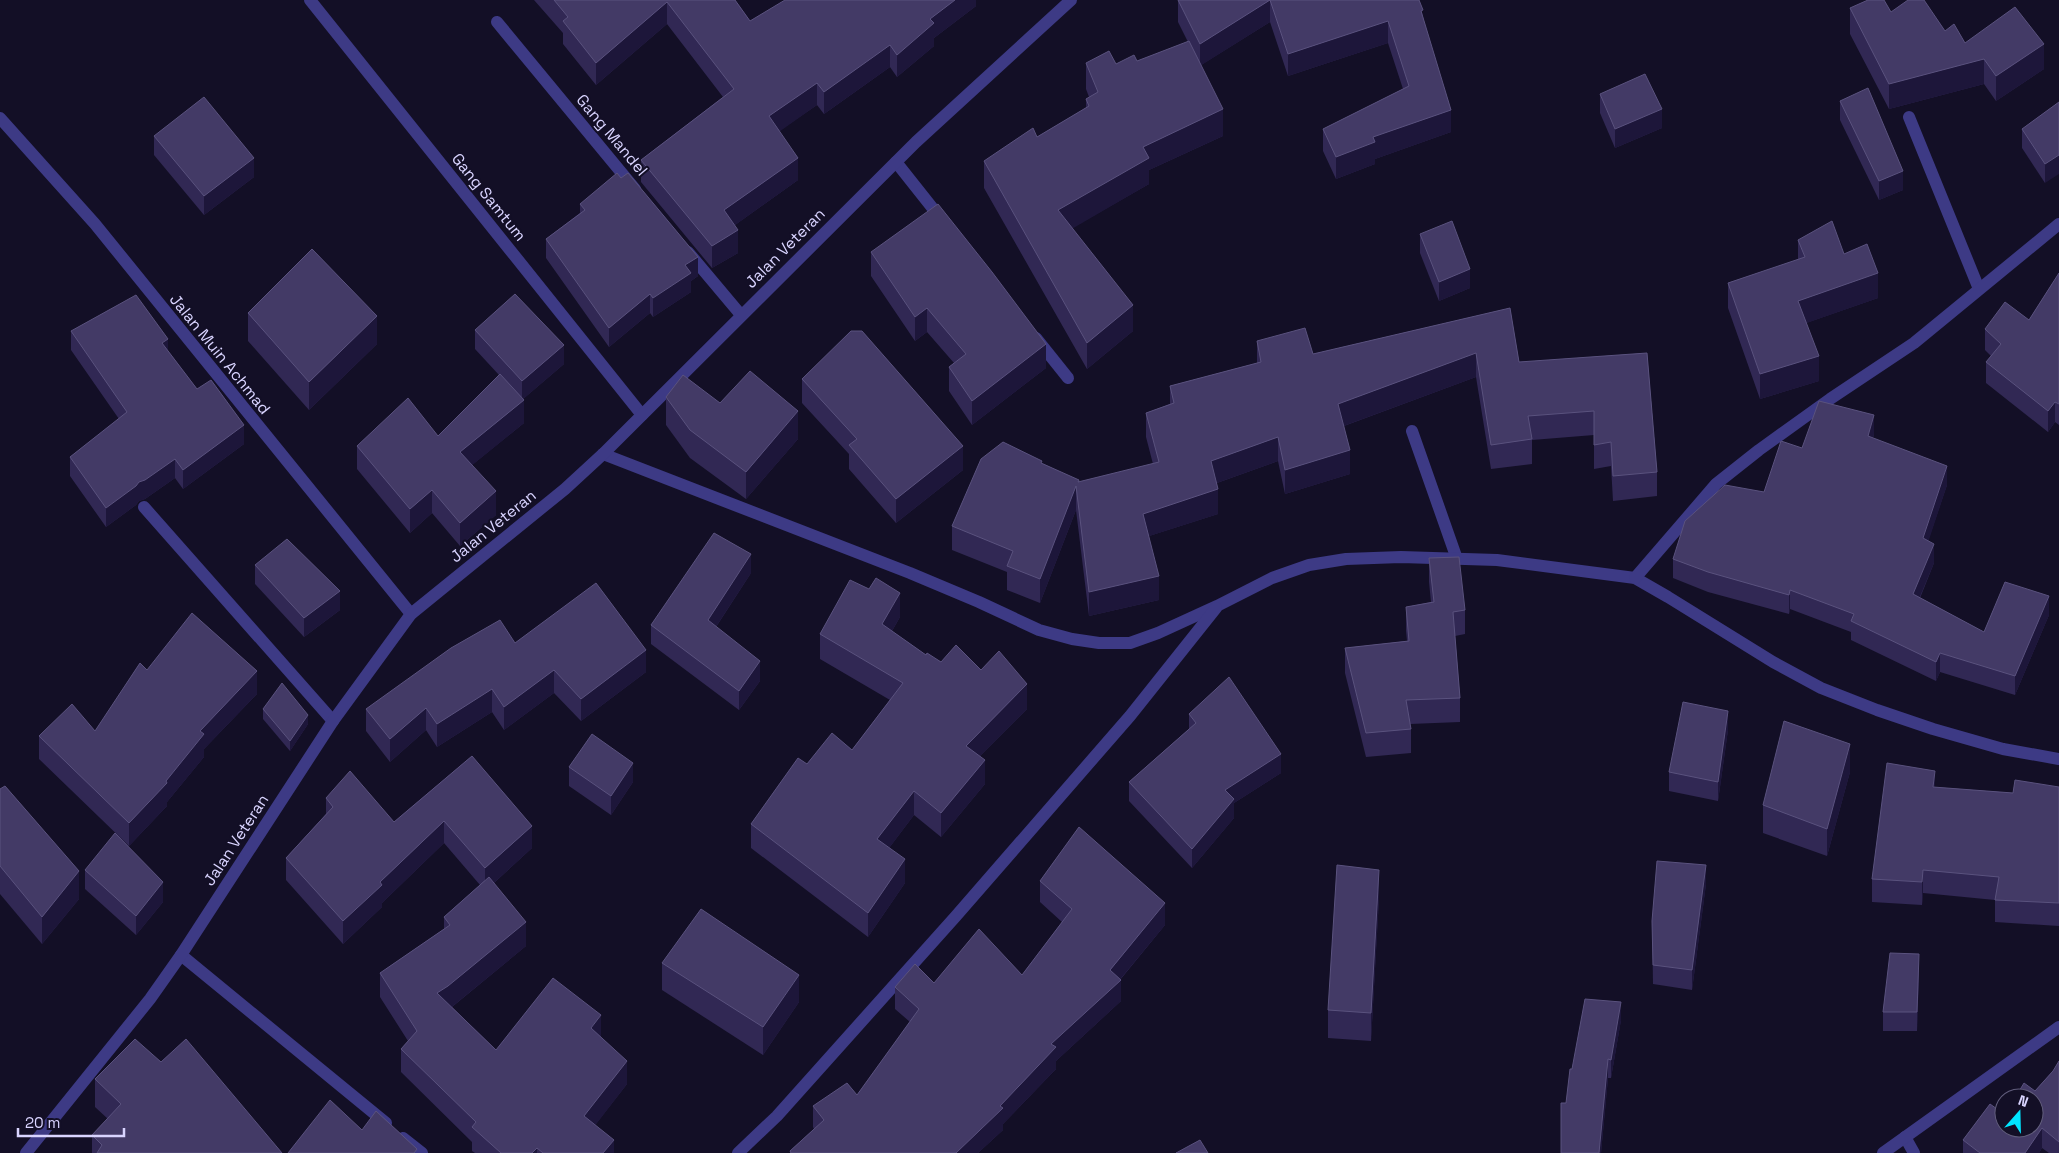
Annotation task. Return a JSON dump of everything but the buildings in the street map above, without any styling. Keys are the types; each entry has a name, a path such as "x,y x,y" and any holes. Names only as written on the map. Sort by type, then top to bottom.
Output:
{"street":[{"name":"Gang Samtum","path":"310,0 642,415"},
{"name":"Jalan Veteran","path":"26,1153 150,999 181,955 333,721 411,614 565,489 603,454 896,162 1071,0"},
{"name":"Gang Mandel","path":"497,22 641,195"},
{"path":"1909,117 1980,289"},
{"name":"Jalan Muin Achmad","path":"0,118 95,224 411,614"},
{"path":"896,162 951,231"},
{"path":"1635,578 1716,484 1759,450 1830,399 1914,343 2059,224"},
{"path":"678,240 741,315"},
{"path":"1031,332 1068,378"},
{"path":"1412,431 1457,559"},
{"path":"603,454 910,574 979,602 1039,630 1072,639 1099,643 1130,643 1158,634 1272,578 1309,565 1346,559 1401,557 1506,561 1635,578 1774,662 1821,688 1877,710 2003,749 2059,759"},
{"path":"144,508 333,721"},
{"path":"738,1153 777,1116 956,916 1130,716 1217,606"},
{"path":"181,955 422,1153"},
{"path":"1883,1153 2059,1027"},
{"path":"1905,1137 1914,1153"}]}
